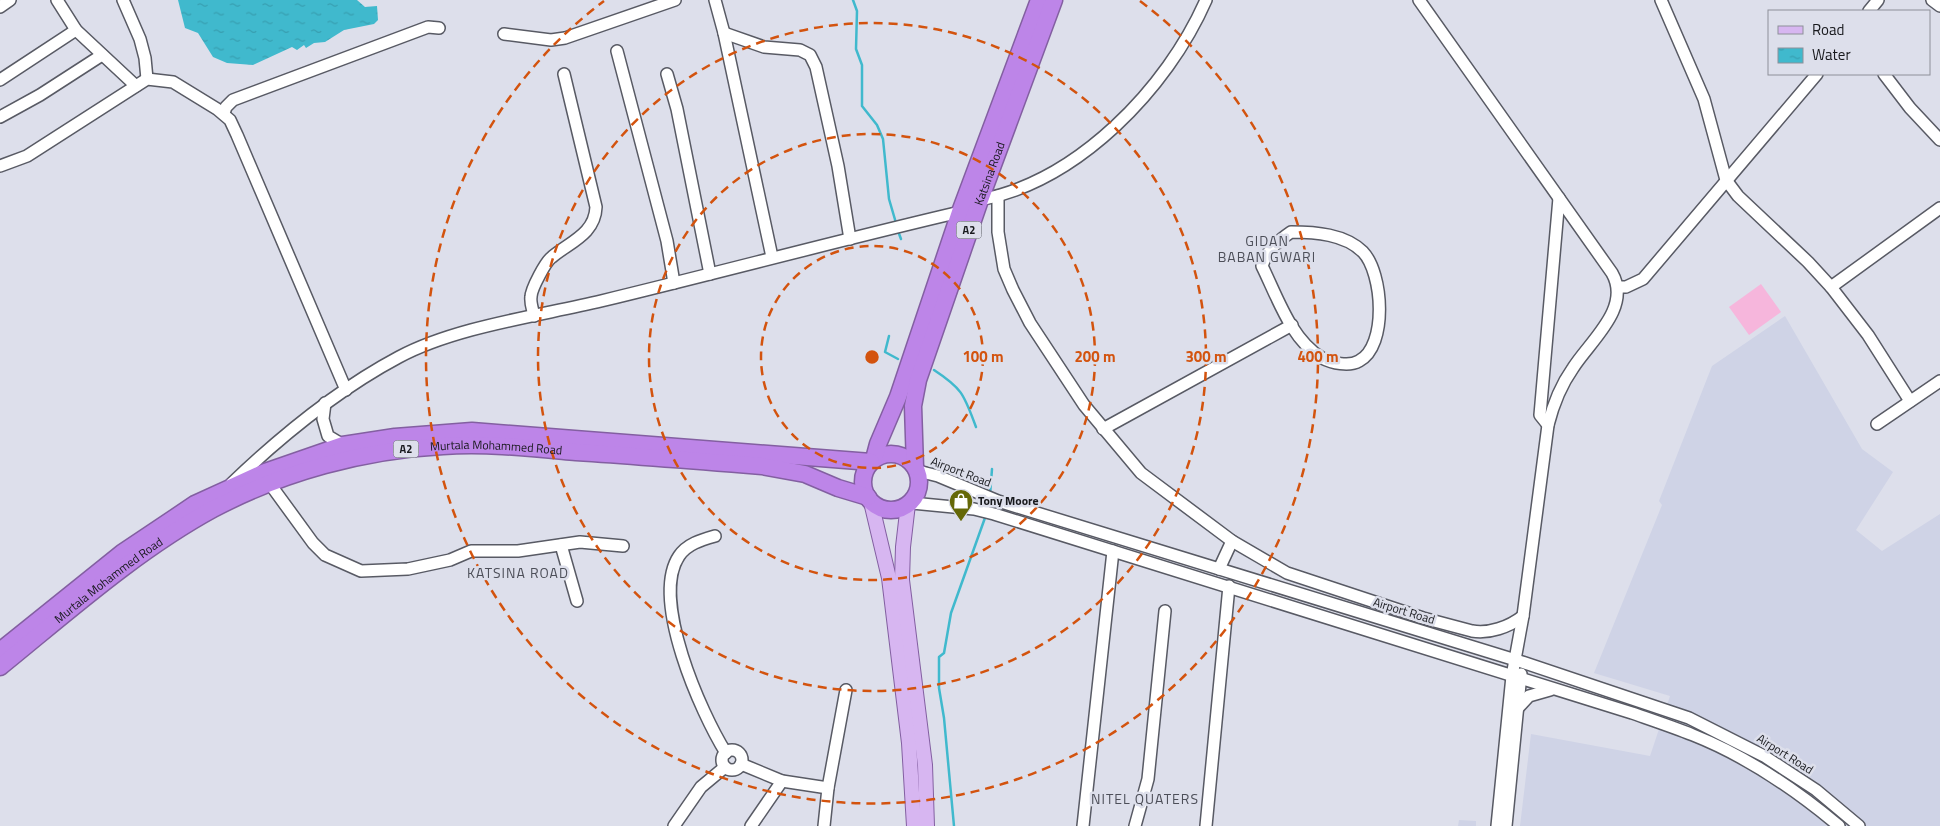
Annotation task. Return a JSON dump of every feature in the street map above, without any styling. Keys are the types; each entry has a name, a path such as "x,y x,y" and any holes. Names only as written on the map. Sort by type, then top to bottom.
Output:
{"highway":[{"name":"Katsina Road","path":"872,460 898,397 960,212 1039,0"},
{"name":"Katsina Road","path":"916,469 915,393 980,200 1054,0"},
{"name":"Murtala Mohammed Road","path":"0,651 122,553 195,504 265,472 343,445 433,433 480,432 872,460"},
{"name":"Murtala Mohammed Road","path":"0,667 166,538 213,510 270,484 319,467 402,449 444,446 491,446 762,466 805,474 869,500"},
{"name":"A2","path":"885,454 895,454 904,457 916,469 919,485 910,503 898,510 889,510 869,500 863,487 863,477 872,460 885,454"}],"main road":[{"path":"869,500 889,578 909,743 914,826"},
{"path":"910,503 903,547 902,580 925,765 927,826"}],"street":[{"path":"0,7 10,0"},
{"path":"57,0 76,30 136,86"},
{"path":"123,0 140,39 147,79"},
{"path":"504,34 543,40 558,39 610,24 675,0"},
{"path":"715,0 724,33 772,257"},
{"path":"980,200 998,196 1072,162 1113,128 1173,61 1206,0"},
{"path":"1418,0 1612,273 1618,287 1613,312 1573,367 1555,403 1548,425 1522,618 1519,661 1510,696 1497,826"},
{"path":"1661,0 1704,99 1726,180 1738,196 1808,262 1831,287 1868,335 1910,400"},
{"path":"1870,10 1878,0"},
{"path":"1932,0 1940,6"},
{"path":"224,113 226,107 233,100 428,26 439,28"},
{"path":"0,80 76,30"},
{"path":"724,33 764,47 800,50 810,55 816,67 838,166 850,239"},
{"path":"617,51 667,241 674,283"},
{"path":"0,117 40,95 102,55"},
{"path":"534,316 531,297 536,282 550,257 569,247 591,225 595,216 596,207 564,74"},
{"path":"667,74 677,109 710,274"},
{"path":"1618,287 1626,287 1643,279 1816,75"},
{"path":"1885,75 1910,108 1940,140"},
{"path":"0,166 27,156 147,79 173,82 224,113 234,128 346,390"},
{"path":"998,196 998,232 1004,269 1030,323 1084,405 1141,473 1232,541 1265,562 1307,581 1472,631 1486,632 1522,618"},
{"path":"1548,425 1540,415 1559,198"},
{"path":"1831,287 1940,208"},
{"path":"226,489 257,459 325,404 400,356 420,347 492,325 674,283 772,257 960,212"},
{"path":"1291,232 1309,232 1354,244 1364,254 1374,271 1379,292 1379,318 1369,351 1359,361 1345,364 1322,358 1303,341 1292,325 1262,266 1265,257 1275,244 1291,232"},
{"path":"1103,429 1292,325"},
{"path":"1878,424 1940,381"},
{"path":"325,404 323,419 328,436 343,445"},
{"name":"Airport Road","path":"916,469 938,476 979,494 1519,661 1689,718 1764,756 1792,773 1845,813 1859,826"},
{"path":"270,484 313,543 325,555 361,571 408,569 450,560 471,551 518,552 580,542 624,546"},
{"path":"910,503 974,509 994,514 1229,586 1695,736 1772,777 1839,826"},
{"path":"715,536 694,543 679,555 672,575 671,590 680,648 696,696 710,728 726,753"},
{"path":"1219,569 1232,541"},
{"path":"561,545 577,601"},
{"path":"1083,826 1113,550"},
{"path":"1206,826 1229,586"},
{"path":"1135,826 1148,779 1165,611"},
{"path":"1492,670 1501,679 1510,696"},
{"path":"1506,826 1516,710 1516,678"},
{"path":"824,826 828,788 846,690"},
{"path":"1516,710 1536,693 1555,690"},
{"path":"725,767 722,758 731,751 737,752 741,756 741,764"},
{"path":"725,767 733,770 741,764"},
{"path":"741,764 782,781 828,788"},
{"path":"674,826 701,787 725,767"},
{"path":"752,826 782,781"}],"shaded area":[{"path":"1761,284 1781,312 1749,335 1729,307"},
{"path":"1785,316 1862,449 1893,472 1856,530 1882,551 1940,514 1940,826 1520,826 1531,734 1650,756 1670,696 1594,673 1662,505 1659,501 1712,366"},
{"path":"1459,820 1476,821 1476,826 1458,826"}],"water":[{"path":"178,0 357,0 365,7 377,6 378,20 374,24 344,30 325,42 314,43 306,48 304,45 297,50 292,47 253,65 227,63 213,57 198,33 185,28"}],"waterway":[{"path":"853,0 857,11 856,49 862,65 862,106 877,125 883,139 889,199 896,223"},
{"path":"898,231 901,239"},
{"path":"889,336 885,352 898,359"},
{"path":"934,370 957,388 965,400 976,427"},
{"path":"990,495 992,469"},
{"path":"954,826 944,718 939,688 939,657 944,653 951,613 986,515"}],"place":[{"name":"Tony Moore","path":"961,522"}],"district":[{"name":"GIDAN BABAN GWARI","path":"1267,250"},
{"name":"KATSINA ROAD","path":"518,573"},
{"name":"NITEL QUATERS","path":"1145,799"}]}
